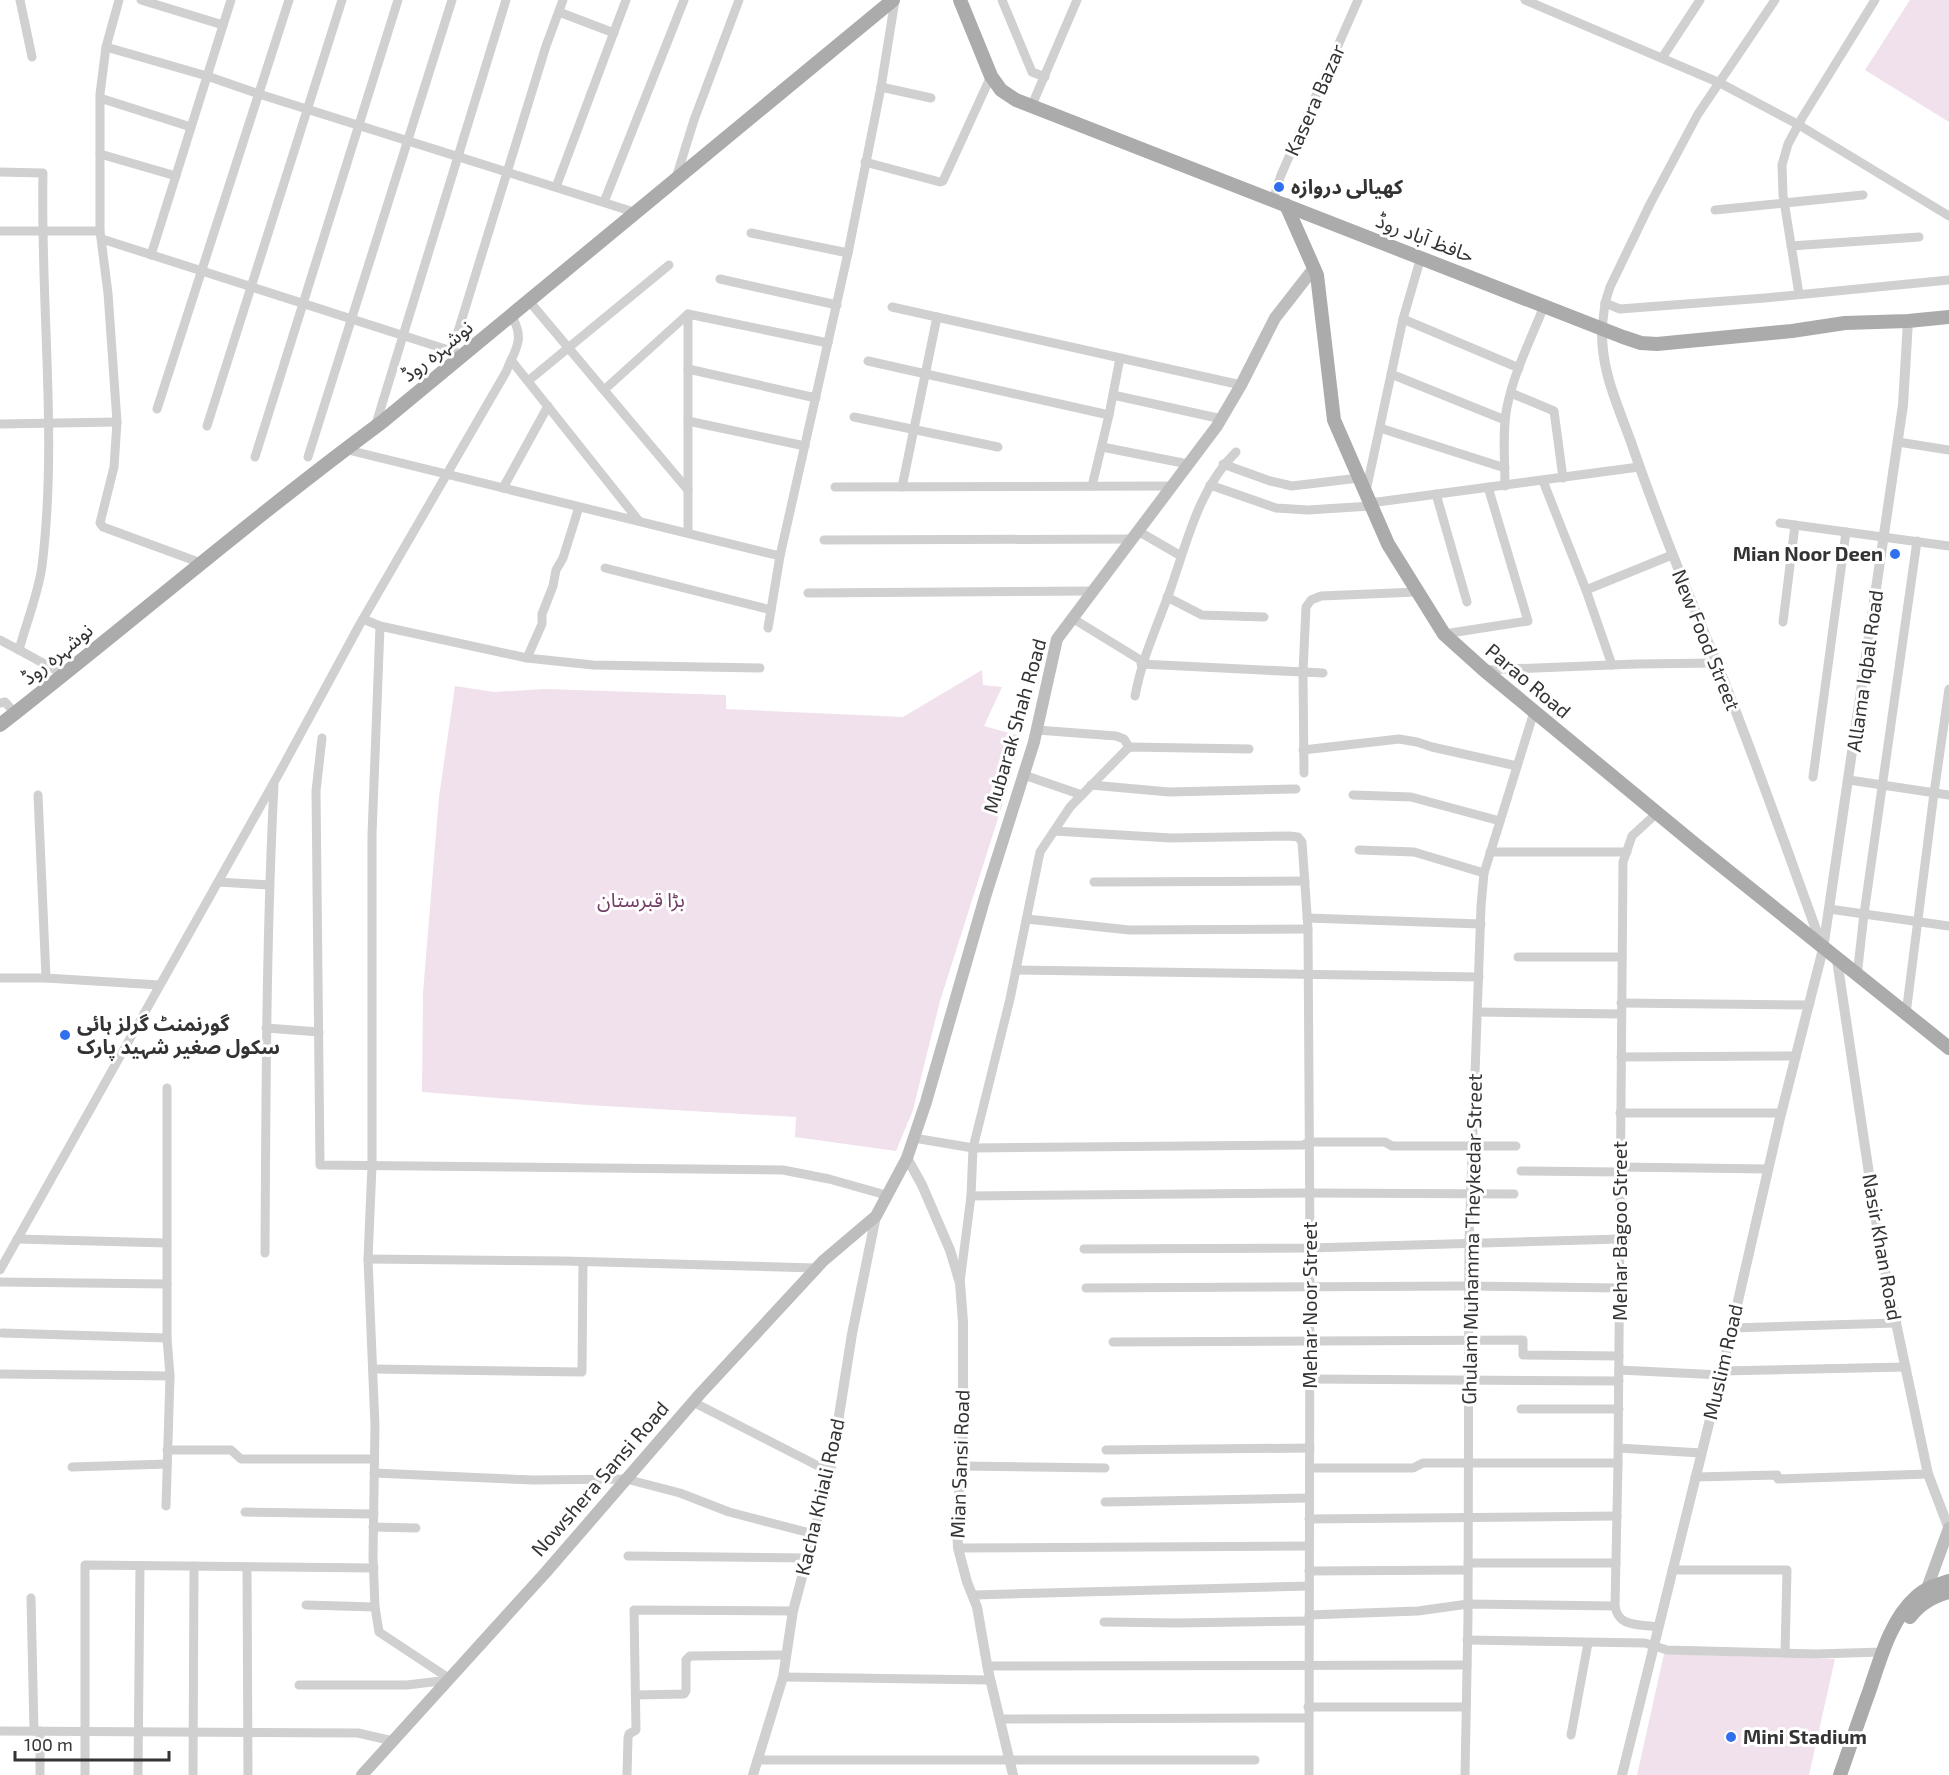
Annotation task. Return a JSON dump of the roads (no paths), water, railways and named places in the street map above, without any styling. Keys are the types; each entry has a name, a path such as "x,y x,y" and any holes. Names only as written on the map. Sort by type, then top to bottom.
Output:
{"main road":[{"name":"نوشہرہ روڈ","path":"0,725 344,449 375,427 458,352 512,316 894,0"},
{"name":"حافظ آباد روڈ","path":"960,0 991,76 1002,90 1016,100 1641,343 1657,344 1792,331 1845,323 1949,317"},
{"name":"Parao Road","path":"1279,202 1317,275 1334,420 1388,544 1444,634 1484,670 1657,813 1823,949 1949,1048"},
{"name":"Mubarak Shah Road","path":"876,1216 907,1158 930,1090 984,897 1037,730 1057,639 1222,419 1275,318 1314,268"},
{"name":"Nowshera Sansi Road","path":"362,1775 450,1679 693,1402 816,1268 876,1216"},
{"path":"1921,1605 1949,1528"},
{"path":"1840,1775 1883,1652 1904,1609 1916,1596 1927,1589 1949,1581"},
{"path":"1849,1775 1891,1655 1911,1614 1932,1598 1949,1592"}],"street":[{"path":"20,0 33,57"},
{"path":"119,0 106,47 100,94 101,235 108,293 117,422 114,467 100,523 103,527 201,563"},
{"path":"141,0 223,24"},
{"path":"151,255 231,0"},
{"path":"157,410 290,0"},
{"path":"207,426 342,0"},
{"path":"255,457 398,0"},
{"path":"308,457 452,0"},
{"path":"375,427 506,0"},
{"path":"0,231 101,235 151,255 458,352 507,172 546,46 563,0"},
{"path":"556,187 626,0"},
{"path":"604,202 684,0"},
{"path":"676,181 694,120 739,0"},
{"path":"768,628 780,556 848,253 881,87 894,0"},
{"path":"1002,0 1032,72 1045,77"},
{"path":"1032,105 1077,0"},
{"name":"Kasera Bazar","path":"1279,202 1281,175 1359,0"},
{"path":"1525,0 1720,83 1799,125 1949,216"},
{"path":"1662,58 1700,0"},
{"path":"1602,329 1605,303 1628,248 1654,196 1698,114 1775,0"},
{"path":"1799,294 1784,202 1782,165 1788,144 1875,0"},
{"path":"559,12 614,33"},
{"path":"106,47 207,76 637,213"},
{"path":"865,162 943,181 991,76"},
{"path":"881,87 931,98"},
{"path":"103,99 191,127"},
{"path":"100,154 176,176"},
{"path":"0,172 43,173 42,231 48,489 42,568 19,650"},
{"path":"1715,210 1863,195"},
{"path":"751,233 848,253"},
{"path":"1791,246 1919,237"},
{"path":"1369,501 1391,374 1420,257"},
{"path":"528,381 669,265"},
{"path":"720,279 837,305"},
{"path":"1605,303 1620,309 1949,280"},
{"path":"529,301 688,490"},
{"path":"1505,486 1505,420 1519,368 1544,306"},
{"path":"892,307 1241,385"},
{"path":"688,314 828,343"},
{"path":"604,390 688,314"},
{"path":"688,314 688,533"},
{"path":"0,1270 274,783 363,619 511,360 520,339 519,330 512,316"},
{"path":"902,487 937,317"},
{"path":"1403,319 1519,368"},
{"name":"Allama Iqbal Road","path":"1823,949 1898,442 1904,392 1908,321"},
{"name":"New Food Street","path":"1602,329 1601,350 1606,374 1639,467 1672,555 1717,663 1823,949"},
{"path":"1092,486 1120,358"},
{"path":"511,360 639,521"},
{"path":"868,361 1109,415"},
{"path":"688,369 816,398"},
{"path":"1391,374 1505,420"},
{"path":"1511,393 1554,411 1563,478"},
{"path":"1113,395 1222,419"},
{"path":"503,488 548,406"},
{"path":"854,417 998,447"},
{"path":"688,421 805,446"},
{"path":"0,424 117,422"},
{"path":"1380,428 1505,468"},
{"path":"1898,442 1949,450"},
{"path":"1102,447 1188,464"},
{"path":"344,449 780,556"},
{"path":"1135,696 1142,663 1210,485 1223,464 1236,452"},
{"path":"1223,464 1270,481 1292,486 1359,478"},
{"path":"1210,485 1276,508 1308,510 1639,467"},
{"path":"1543,481 1587,590 1612,665"},
{"path":"835,487 1172,486"},
{"path":"1444,634 1528,621 1488,487"},
{"path":"1436,494 1467,602"},
{"path":"527,658 542,624 542,614 579,507"},
{"path":"1779,524 1949,546"},
{"path":"1783,622 1795,525"},
{"path":"1813,777 1846,532"},
{"path":"824,540 1135,535 1181,556"},
{"path":"1857,976 1917,541"},
{"path":"1587,590 1672,555"},
{"path":"605,568 771,610"},
{"path":"808,593 1092,591"},
{"path":"1304,773 1303,672 1306,607 1311,600 1332,595 1418,592"},
{"path":"1167,597 1202,615 1264,617"},
{"path":"1072,618 1142,663 1323,673"},
{"path":"363,619 380,626 527,658 593,665 760,668"},
{"path":"380,626 372,835 372,1166 368,1259 375,1459 373,1527 375,1607 379,1632 450,1679"},
{"path":"0,640 63,674"},
{"path":"1484,670 1717,663"},
{"path":"1906,1014 1949,689"},
{"path":"0,703 5,702 15,713"},
{"name":"Ghulam Muhamma Theykedar Street","path":"1465,1775 1469,1242 1484,873 1534,712"},
{"path":"1037,730 1116,736 1124,739 1129,747"},
{"path":"322,738 316,791 320,1165 783,1170 829,1179 886,1195"},
{"path":"1303,750 1399,740 1417,742 1517,766"},
{"path":"960,1283 971,1197 973,1148 1016,970 1040,852 1071,807 1129,747 1249,749"},
{"path":"1024,775 1082,795"},
{"path":"1849,780 1949,795"},
{"path":"265,1253 266,1028 274,783"},
{"path":"1091,785 1169,792 1296,789"},
{"path":"38,795 45,978"},
{"path":"1353,795 1411,796 1500,821"},
{"name":"Mehar Bagoo Street","path":"1615,1606 1619,1409 1623,862 1632,836 1657,813"},
{"name":"Mehar Noor Street","path":"1054,831 1171,838 1298,837 1302,842 1308,928 1310,1193 1309,1775"},
{"path":"1359,850 1414,852 1484,873"},
{"path":"1490,852 1627,852"},
{"path":"1094,882 1305,881"},
{"path":"218,882 269,885"},
{"path":"1829,909 1949,926"},
{"path":"1307,918 1481,924"},
{"path":"1027,919 1129,930 1308,928"},
{"name":"Muslim Road","path":"1622,1775 1722,1373 1781,1113 1823,949"},
{"path":"1518,957 1622,957"},
{"name":"Nasir Khan Road","path":"1837,960 1880,1247 1928,1474 1949,1528"},
{"path":"1016,970 1479,977"},
{"path":"0,978 45,978 159,985"},
{"path":"1621,1004 1809,1005"},
{"path":"1478,1012 1621,1014"},
{"path":"266,1028 319,1032"},
{"path":"1621,1058 1796,1056"},
{"path":"166,1506 170,1376 167,1338 167,1088"},
{"path":"1620,1113 1781,1113"},
{"path":"914,1138 973,1148 1303,1145 1309,1142 1384,1142 1392,1146 1516,1146"},
{"name":"Mian Sansi Road","path":"907,1158 927,1196 950,1250 960,1283 963,1323 958,1548 967,1582 974,1595 990,1680 1013,1775"},
{"path":"1521,1171 1768,1169"},
{"path":"971,1197 1310,1193 1514,1194"},
{"name":"Kacha Khiali Road","path":"753,1775 783,1677 793,1611 830,1472 852,1334 876,1216"},
{"path":"17,1239 167,1243"},
{"path":"1084,1249 1310,1248 1620,1239"},
{"path":"368,1259 816,1268"},
{"path":"373,1369 582,1372 583,1262"},
{"path":"0,1282 167,1284"},
{"path":"1086,1288 1469,1286 1620,1288"},
{"path":"1732,1328 1896,1323"},
{"path":"2,1333 167,1338"},
{"path":"1113,1342 1523,1340 1523,1355 1619,1356"},
{"path":"1619,1370 1722,1373 1906,1367"},
{"path":"0,1374 170,1376"},
{"path":"1310,1378 1619,1381"},
{"path":"693,1402 830,1472"},
{"path":"1521,1409 1619,1409"},
{"path":"1106,1450 1310,1448"},
{"path":"1618,1448 1701,1453"},
{"path":"166,1450 231,1450 241,1459 375,1459"},
{"path":"1310,1468 1413,1468 1423,1463 1618,1463"},
{"path":"72,1467 166,1464"},
{"path":"961,1466 1105,1468"},
{"path":"374,1473 533,1480 626,1479 680,1493 729,1512 814,1534"},
{"path":"1695,1477 1777,1475 1779,1479 1928,1474"},
{"path":"1105,1502 1309,1498"},
{"path":"245,1512 374,1514"},
{"path":"1309,1519 1617,1516"},
{"path":"373,1527 416,1527"},
{"path":"958,1548 1309,1546"},
{"path":"628,1556 808,1558"},
{"path":"1309,1571 1616,1563"},
{"path":"85,1775 85,1565 374,1568"},
{"path":"138,1775 140,1566"},
{"path":"193,1775 194,1566"},
{"path":"247,1567 248,1775"},
{"path":"1672,1570 1787,1570 1785,1653"},
{"path":"974,1595 1309,1586"},
{"path":"31,1598 40,1775"},
{"path":"1104,1622 1177,1623 1309,1618 1418,1611 1468,1604 1615,1606 1616,1614 1622,1621 1658,1627"},
{"path":"306,1605 375,1607"},
{"path":"627,1775 628,1738 629,1734 636,1730 634,1610 793,1611"},
{"path":"1467,1640 1653,1644 1667,1650 1785,1653 1883,1652"},
{"path":"1570,1735 1588,1643"},
{"path":"636,1695 684,1694 686,1692 686,1660 690,1656 786,1655"},
{"path":"987,1666 1467,1665"},
{"path":"783,1677 990,1680"},
{"path":"299,1685 407,1685 450,1679"},
{"path":"1000,1719 1308,1713 1466,1707"},
{"path":"0,1731 358,1732 393,1741"},
{"path":"757,1760 1255,1760"}],"place":[{"name":"کھیالی دروازہ","path":"1279,187"},
{"name":"Mian Noor Deen","path":"1895,554"},
{"name":"گورنمنٹ گرلز ہائی سکول صغیر شہید پارک","path":"65,1035"},
{"name":"Mini Stadium","path":"1731,1737"}],"park label":[{"name":"بڑا قبرستان","path":"641,900"}]}
